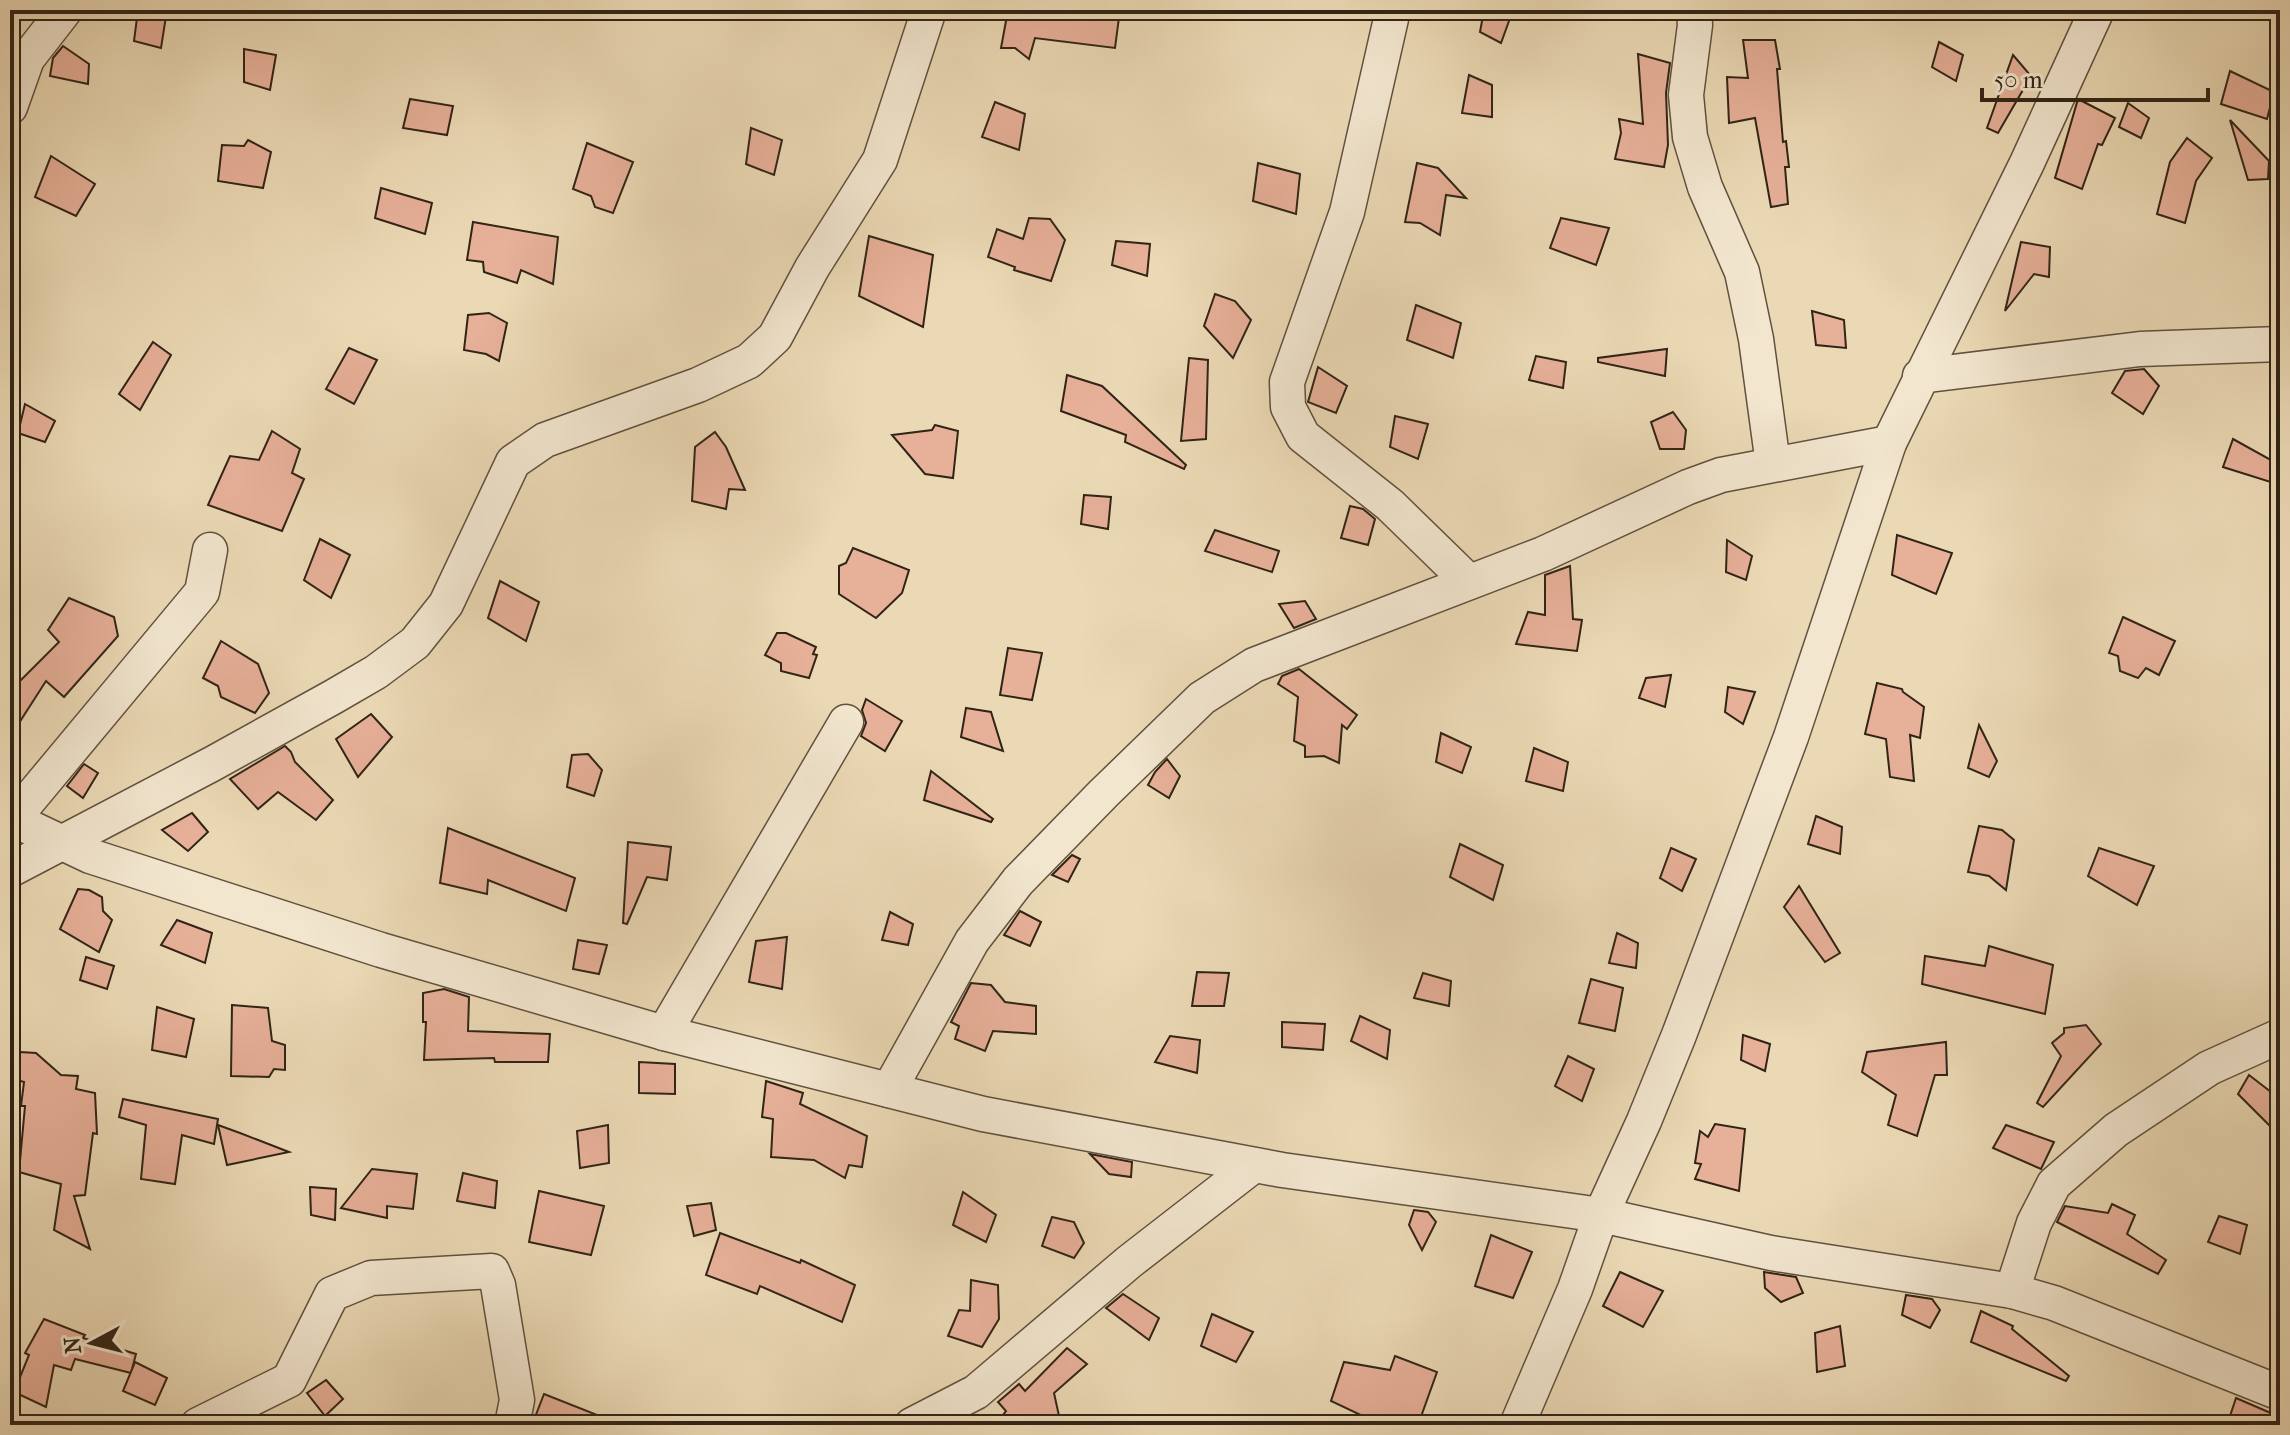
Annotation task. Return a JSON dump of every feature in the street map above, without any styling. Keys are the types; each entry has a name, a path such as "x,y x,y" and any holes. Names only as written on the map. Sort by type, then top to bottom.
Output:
{"street":[{"path":"10,107 27,59 65,10"},
{"path":"10,870 333,697 376,672 415,643 446,604 513,462 545,440 698,385 749,361 775,337 812,268 880,160 929,10"},
{"path":"1393,10 1347,212 1287,382 1288,407 1303,436 1390,505 1469,582"},
{"path":"1694,10 1695,25 1686,95 1690,137 1705,187 1742,272 1756,339 1773,464"},
{"path":"1517,1425 1575,1289 1601,1215 1679,1035 1791,737 1889,443 2027,163 2097,10"},
{"path":"1920,376 2140,349 2280,344"},
{"path":"889,1090 972,941 1009,893 1104,793 1202,698 1254,665 1543,554 1688,487 1721,475 1889,443"},
{"path":"210,550 202,592 11,818 90,856 381,950 664,1033 983,1114 1254,1165 1601,1215 1771,1253 2012,1291 2054,1303 2280,1393"},
{"path":"664,1033 846,722"},
{"path":"2012,1291 2034,1223 2054,1184 2116,1130 2209,1068 2280,1036"},
{"path":"912,1425 976,1392 1129,1262 1254,1165"},
{"path":"198,1425 289,1380 332,1294 371,1278 492,1271 498,1285 517,1400 512,1425"}],"building":[{"path":"138,10 167,10 161,48 134,41"},
{"path":"1008,10 1120,10 1115,48 1035,38 1029,59 1015,48 1001,48"},
{"path":"1484,10 1513,10 1501,43 1480,32"},
{"path":"1743,40 1775,40 1780,69 1777,69 1783,142 1786,141 1789,167 1785,167 1788,204 1771,207 1755,118 1729,123 1727,77 1748,78"},
{"path":"1939,42 1963,55 1956,81 1932,67"},
{"path":"63,46 89,64 88,84 50,76 53,58"},
{"path":"244,49 276,55 270,90 244,82"},
{"path":"1638,54 1670,63 1666,93 1668,145 1664,167 1615,159 1621,133 1619,119 1643,124"},
{"path":"2013,55 2031,76 1998,133 1987,128"},
{"path":"2230,71 2274,92 2267,119 2221,104"},
{"path":"1469,75 1492,85 1492,117 1462,113"},
{"path":"410,99 453,106 447,135 403,128"},
{"path":"2078,99 2115,118 2102,145 2098,144 2082,189 2055,178"},
{"path":"995,102 1025,114 1019,150 982,137"},
{"path":"2128,103 2149,118 2141,138 2119,127"},
{"path":"2230,120 2269,161 2268,179 2248,180"},
{"path":"751,128 782,140 774,175 746,164"},
{"path":"2187,138 2212,158 2196,181 2185,223 2157,214 2170,162"},
{"path":"248,140 271,152 263,188 218,181 222,145 244,146"},
{"path":"587,143 633,162 613,213 595,207 591,196 573,189"},
{"path":"51,156 95,184 76,216 35,197"},
{"path":"1258,163 1300,174 1296,214 1253,201"},
{"path":"1417,163 1438,168 1466,198 1446,195 1440,235 1420,223 1405,222"},
{"path":"381,188 432,203 425,234 375,218"},
{"path":"1029,218 1050,219 1065,240 1051,281 1014,270 1015,267 988,257 997,229 1023,239"},
{"path":"1561,218 1609,228 1596,265 1550,248"},
{"path":"473,222 558,237 553,284 521,270 517,283 484,272 483,262 467,260"},
{"path":"869,236 933,255 923,327 859,296"},
{"path":"1116,241 1150,244 1147,276 1112,265"},
{"path":"2021,242 2050,247 2049,277 2034,274 2005,311"},
{"path":"1215,294 1235,301 1251,320 1233,358 1204,326"},
{"path":"1416,305 1461,323 1453,358 1407,340"},
{"path":"1812,311 1844,320 1846,348 1816,345"},
{"path":"489,313 507,323 499,361 486,354 464,350 468,315"},
{"path":"153,342 171,355 140,410 119,394"},
{"path":"349,348 377,360 354,404 326,389"},
{"path":"1667,349 1665,376 1598,362 1598,358"},
{"path":"1536,356 1566,362 1563,388 1529,380"},
{"path":"1189,358 1208,360 1206,439 1181,441"},
{"path":"1318,367 1347,386 1336,413 1308,402"},
{"path":"2144,369 2159,386 2143,414 2112,393 2125,371"},
{"path":"1067,375 1102,386 1186,465 1184,469 1125,442 1126,435 1061,411"},
{"path":"25,404 55,421 45,442 18,433"},
{"path":"1673,412 1686,430 1684,449 1660,449 1651,422"},
{"path":"1395,416 1428,424 1418,459 1390,447"},
{"path":"935,425 958,431 953,478 925,474 892,435 932,430"},
{"path":"272,431 300,449 292,473 304,479 282,531 208,505 230,456 259,460"},
{"path":"715,432 726,447 745,490 729,489 726,509 692,501 695,447"},
{"path":"2233,439 2280,465 2280,485 2223,467"},
{"path":"1084,495 1111,497 1108,529 1081,524"},
{"path":"1350,506 1363,509 1375,519 1368,545 1341,538"},
{"path":"1215,530 1279,551 1272,572 1205,551"},
{"path":"1897,535 1952,553 1936,594 1892,575"},
{"path":"320,539 350,555 331,598 304,580"},
{"path":"1727,540 1752,556 1746,580 1726,572"},
{"path":"853,548 909,570 902,593 876,618 839,594 839,566 846,563"},
{"path":"1570,566 1573,619 1582,620 1577,651 1516,644 1528,612 1545,615 1545,575"},
{"path":"500,581 539,602 526,641 488,618"},
{"path":"69,598 114,617 118,636 64,697 46,681 10,737 10,691 59,642 48,630"},
{"path":"1305,601 1316,619 1294,628 1279,604"},
{"path":"2123,617 2175,641 2159,675 2146,668 2138,678 2120,671 2118,656 2109,653"},
{"path":"777,633 786,633 816,647 813,654 817,655 809,678 781,671 781,663 765,655"},
{"path":"221,641 258,664 269,693 255,713 221,697 218,686 203,678"},
{"path":"1008,648 1042,653 1032,700 1000,695"},
{"path":"1299,669 1357,715 1347,729 1342,725 1339,763 1324,756 1305,757 1305,746 1294,741 1298,697 1278,684 1282,676"},
{"path":"1671,675 1665,707 1639,698 1646,678"},
{"path":"1877,683 1902,689 1924,707 1920,738 1910,735 1914,781 1890,777 1886,739 1865,734"},
{"path":"1728,687 1755,692 1743,724 1725,712"},
{"path":"866,699 902,721 885,751 861,736 866,723 862,710"},
{"path":"966,708 991,712 1003,751 961,737"},
{"path":"371,714 392,737 358,777 336,739"},
{"path":"1979,725 1997,761 1989,777 1968,768"},
{"path":"1441,733 1471,747 1462,773 1436,762"},
{"path":"285,746 295,762 333,800 316,820 278,792 258,809 230,779"},
{"path":"1534,748 1568,762 1563,791 1526,781"},
{"path":"588,754 602,770 594,796 567,787 572,755"},
{"path":"1167,759 1180,776 1169,798 1148,785"},
{"path":"84,764 98,773 83,798 67,786"},
{"path":"931,771 993,819 991,822 924,800"},
{"path":"192,813 208,832 188,851 162,830"},
{"path":"1816,816 1842,827 1840,854 1808,844"},
{"path":"1979,826 2002,830 2014,840 2006,890 1989,876 1968,872"},
{"path":"448,828 575,878 566,911 488,880 487,894 440,883"},
{"path":"628,842 671,847 667,880 647,877 627,924 623,923"},
{"path":"1460,844 1503,865 1493,900 1450,877"},
{"path":"1671,848 1696,859 1682,891 1660,878"},
{"path":"2099,848 2154,866 2137,905 2088,876"},
{"path":"1072,855 1080,859 1068,882 1052,875"},
{"path":"1799,886 1840,953 1825,962 1784,907"},
{"path":"78,889 89,890 102,897 103,911 112,920 99,952 60,929"},
{"path":"1020,911 1041,922 1030,946 1004,935"},
{"path":"890,912 913,924 908,945 882,940"},
{"path":"177,920 212,933 205,963 161,945"},
{"path":"1617,933 1638,943 1636,968 1609,963"},
{"path":"787,937 782,989 749,982 756,941"},
{"path":"578,940 607,945 599,974 573,969"},
{"path":"1989,946 2053,965 2045,1014 1922,984 1925,956 1985,966"},
{"path":"86,957 114,966 107,989 80,980"},
{"path":"1197,972 1229,973 1224,1006 1192,1006"},
{"path":"1423,973 1451,981 1449,1006 1414,998"},
{"path":"1591,979 1623,988 1615,1031 1579,1023"},
{"path":"971,983 991,985 1005,1002 1036,1006 1036,1034 993,1031 985,1051 955,1039 959,1026 951,1022"},
{"path":"444,989 469,997 468,1031 550,1034 548,1062 495,1062 494,1058 424,1060 426,1022 423,1022 423,993"},
{"path":"232,1005 268,1008 272,1041 285,1045 285,1070 274,1069 269,1077 231,1076"},
{"path":"157,1007 194,1019 186,1057 152,1050"},
{"path":"1360,1016 1390,1030 1387,1059 1351,1041"},
{"path":"1282,1022 1325,1024 1323,1050 1282,1047"},
{"path":"2086,1025 2101,1044 2043,1107 2037,1103 2061,1056 2052,1043 2064,1033 2064,1028"},
{"path":"1743,1035 1770,1044 1765,1071 1741,1060"},
{"path":"1170,1036 1200,1040 1197,1073 1155,1062"},
{"path":"1946,1042 1947,1075 1935,1075 1917,1136 1888,1125 1896,1095 1862,1072 1867,1052"},
{"path":"20,1052 36,1053 61,1075 78,1076 76,1089 95,1093 97,1134 93,1133 85,1195 74,1196 90,1249 54,1230 61,1184 19,1172 24,1082 10,1078 10,1071"},
{"path":"1568,1056 1594,1069 1582,1101 1555,1086"},
{"path":"639,1062 675,1064 675,1094 639,1093"},
{"path":"2249,1075 2280,1099 2280,1136 2238,1094"},
{"path":"766,1081 803,1093 800,1104 867,1136 862,1167 849,1165 845,1178 814,1160 771,1157 773,1119 762,1117"},
{"path":"123,1099 218,1119 214,1144 182,1135 175,1184 141,1179 146,1125 119,1117"},
{"path":"1715,1124 1745,1129 1739,1191 1695,1179 1701,1164 1695,1163 1700,1131 1708,1137"},
{"path":"218,1125 240,1133 289,1152 227,1165"},
{"path":"608,1125 609,1163 580,1168 577,1131"},
{"path":"2006,1125 2054,1142 2041,1169 1993,1148"},
{"path":"1090,1154 1132,1162 1131,1177 1109,1174"},
{"path":"372,1169 417,1174 413,1209 387,1206 387,1218 341,1208"},
{"path":"463,1173 497,1181 495,1208 457,1201"},
{"path":"310,1187 336,1189 335,1220 311,1215"},
{"path":"539,1191 604,1206 591,1255 529,1242"},
{"path":"963,1192 996,1215 986,1242 953,1225"},
{"path":"711,1203 716,1230 694,1236 687,1206"},
{"path":"2112,1204 2135,1215 2127,1234 2166,1260 2158,1274 2057,1222 2065,1206 2108,1213"},
{"path":"1414,1210 1428,1212 1436,1222 1422,1250 1409,1225"},
{"path":"2219,1216 2247,1225 2240,1254 2208,1242"},
{"path":"1052,1217 1074,1222 1084,1243 1074,1258 1042,1246"},
{"path":"720,1233 800,1263 801,1260 855,1285 842,1322 760,1286 757,1294 706,1275"},
{"path":"1491,1235 1532,1252 1513,1298 1475,1286"},
{"path":"1620,1272 1663,1291 1643,1327 1603,1306"},
{"path":"1764,1272 1796,1277 1803,1293 1781,1302 1765,1288"},
{"path":"971,1280 998,1285 999,1319 982,1347 948,1336 959,1310 970,1311"},
{"path":"1123,1294 1159,1318 1149,1340 1106,1308"},
{"path":"1906,1295 1932,1299 1940,1310 1930,1328 1902,1315"},
{"path":"1981,1311 2013,1326 2012,1329 2069,1376 2066,1381 1971,1342"},
{"path":"1212,1314 1253,1332 1236,1362 1201,1346"},
{"path":"44,1319 85,1335 83,1338 136,1354 131,1373 75,1359 71,1370 54,1365 46,1407 14,1392 29,1355 25,1353"},
{"path":"1840,1326 1845,1366 1817,1372 1815,1333"},
{"path":"1067,1348 1087,1364 1054,1393 1061,1425 1013,1425 1003,1415 1006,1411 998,1402 1019,1384 1025,1391"},
{"path":"1395,1356 1437,1372 1418,1425 1393,1425 1369,1419 1331,1401 1344,1362 1390,1370"},
{"path":"135,1362 167,1378 155,1405 123,1391"},
{"path":"326,1380 343,1399 325,1416 307,1393"},
{"path":"544,1394 620,1424 532,1425"},
{"path":"2236,1398 2280,1417 2280,1425 2227,1425"}]}
